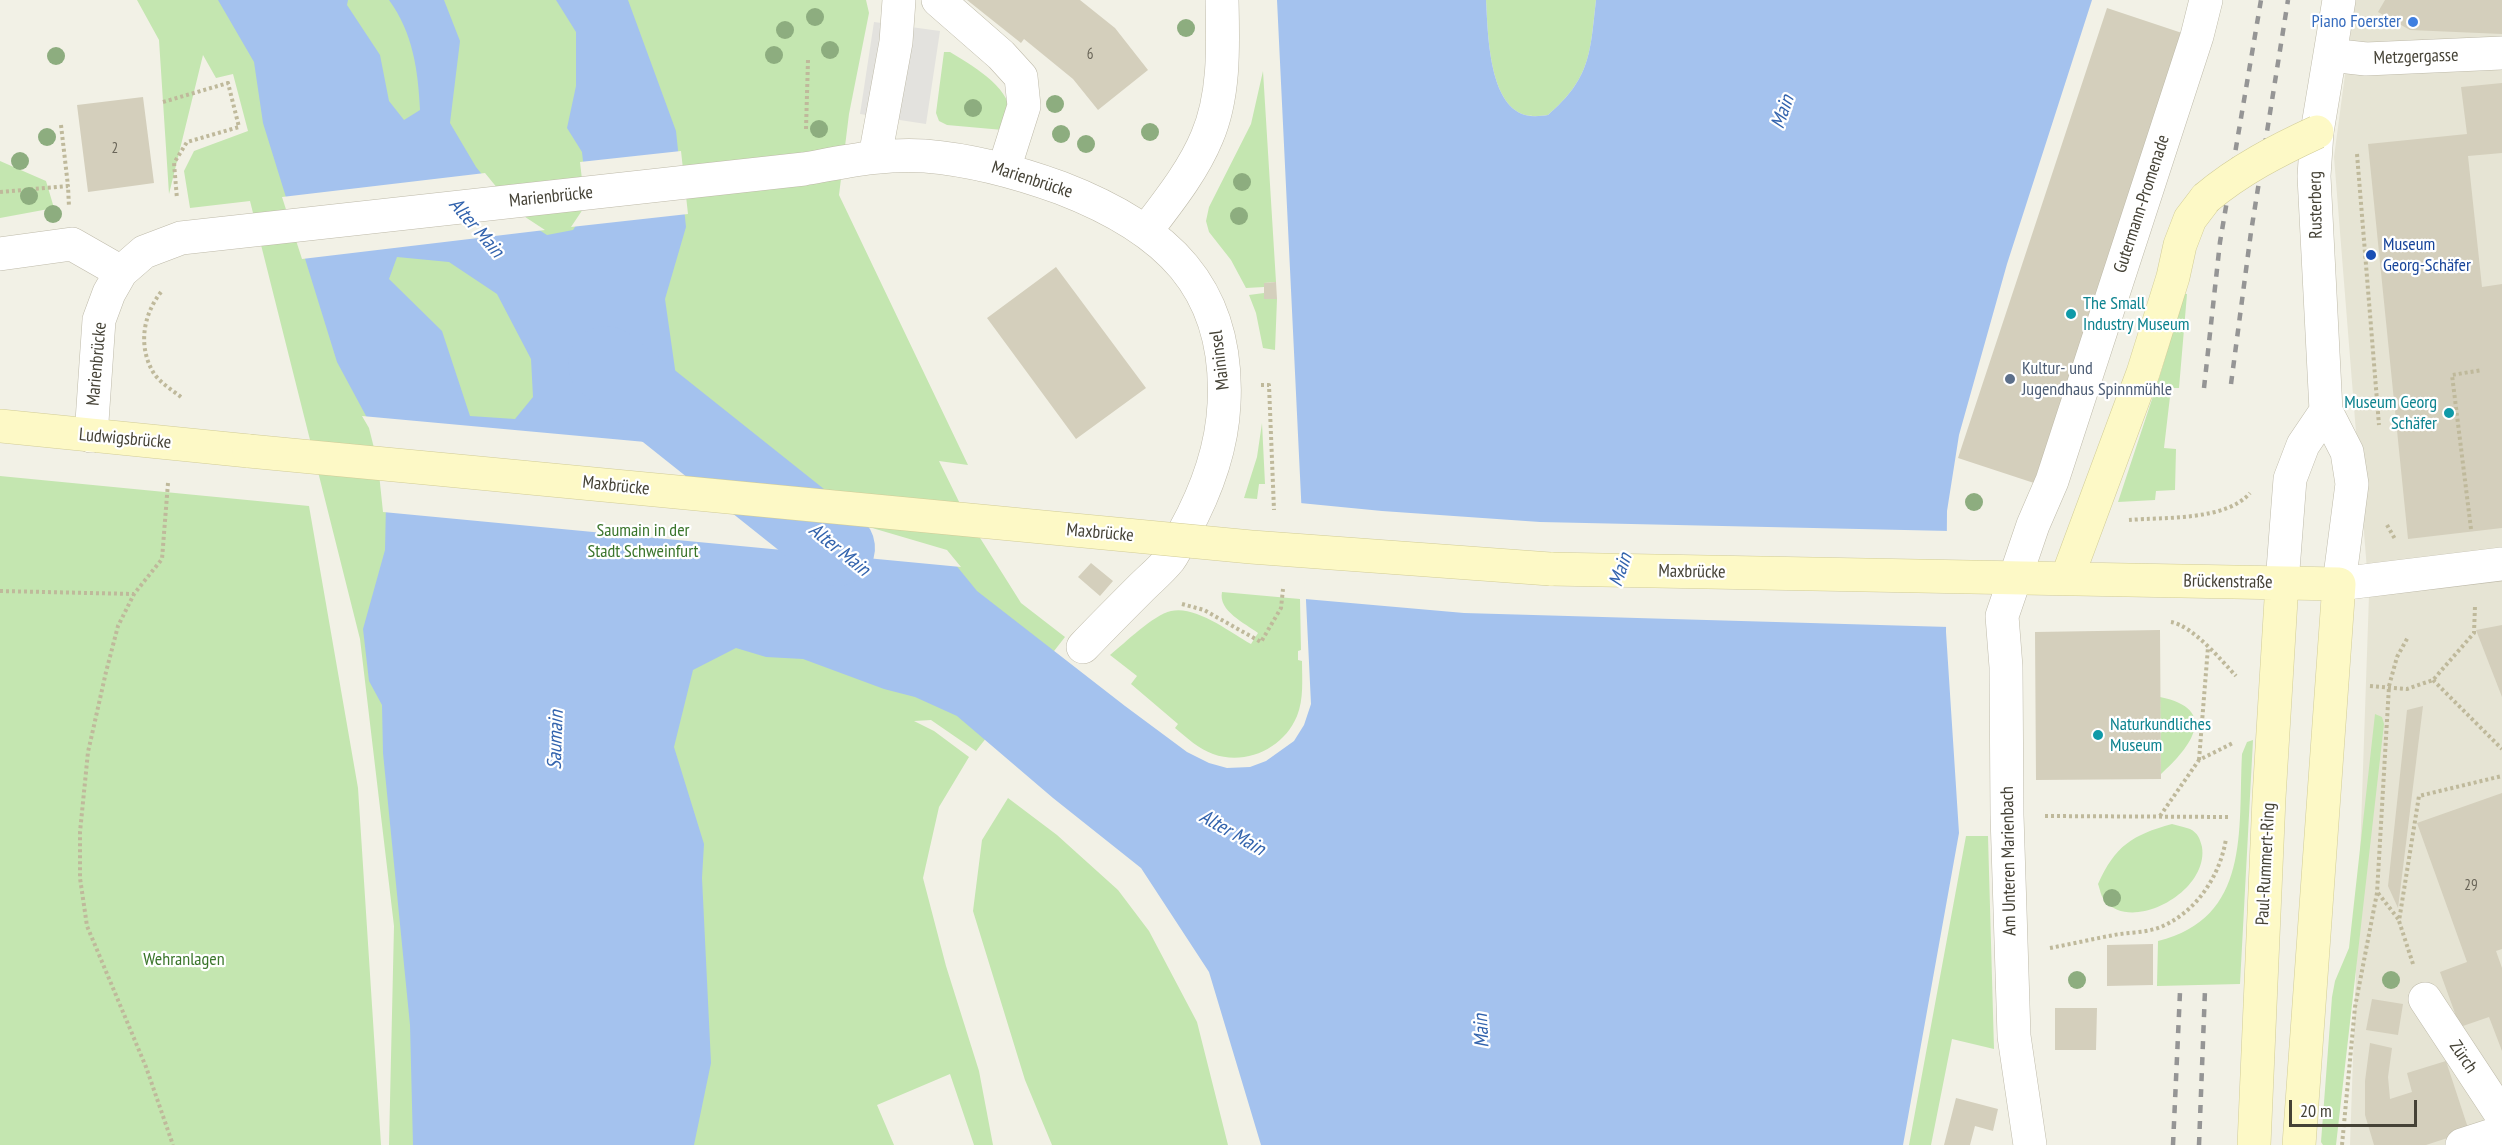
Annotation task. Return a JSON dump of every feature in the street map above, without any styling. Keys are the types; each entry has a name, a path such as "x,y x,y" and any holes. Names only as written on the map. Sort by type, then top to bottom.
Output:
{"main road":[{"path":"2067,578 2143,373 2173,277 2180,245 2190,219 2206,198 2225,182 2277,151 2317,132"},
{"name":"Ludwigsbrücke","path":"0,426 249,451"},
{"name":"Maxbrücke","path":"249,451 1228,545 1430,562 1550,570 1953,576"},
{"name":"Brückenstraße","path":"1953,576 2339,584"},
{"name":"Paul-Rummert-Ring","path":"2254,1145 2269,798 2282,583"},
{"path":"2299,1145 2339,584"}],"street":[{"path":"875,157 896,42 899,0"},
{"path":"938,0 1001,55 1021,77 1024,106 1004,169"},
{"path":"1146,231 1179,188 1207,137 1220,88 1223,37 1222,0"},
{"name":"Gutermann-Promenade","path":"2014,577 2052,481 2197,36 2206,0"},
{"name":"Rusterberg","path":"2338,0 2317,132 2314,176 2326,411 2347,452 2352,484 2339,584"},
{"name":"Metzgergasse","path":"2330,55 2366,59 2502,53"},
{"name":"Marienbrücke","path":"91,436 99,320 109,293 121,272 144,252 181,238 798,170 875,157 924,156 967,161 1004,169 1088,198 1146,231"},
{"name":"Maininsel","path":"1083,647 1170,559 1202,500 1224,422 1226,376 1217,326 1198,286 1175,256 1146,231"},
{"path":"0,254 72,244 121,272"},
{"path":"2282,583 2290,479 2303,445 2326,411"},
{"name":"Brückenstraße","path":"2339,584 2489,566"},
{"name":"Am Unteren Marienbach","path":"2014,577 2002,616 2006,667 2011,956 2014,1036 2030,1145"},
{"name":"Zürch","path":"2425,999 2502,1116"},
{"path":"2462,1145 2502,1132"}],"path":[{"path":"798,170 808,60"},
{"path":"163,102 228,83 239,127 187,142 174,162 181,238"},
{"path":"61,125 72,244"},
{"path":"2356,151 2379,426"},
{"path":"0,192 68,186"},
{"path":"162,291 147,318 143,336 154,372 181,397"},
{"path":"2472,532 2452,375 2482,370"},
{"path":"1270,393 1274,511"},
{"path":"168,483 162,559 134,594 118,626 88,752 80,832 80,878 87,926 146,1067 173,1145"},
{"path":"2128,520 2220,512 2243,501 2256,485"},
{"path":"2389,686 2407,689 2433,680 2474,633 2489,566"},
{"path":"1232,624 1261,642 1281,608 1281,588"},
{"path":"0,591 134,594"},
{"path":"2169,622 2179,624 2208,646 2240,680"},
{"path":"2342,1145 2355,1007 2377,893 2389,686 2397,657 2408,637"},
{"path":"2199,760 2208,646"},
{"path":"2433,680 2502,749"},
{"path":"2233,753 2235,732"},
{"path":"2160,816 2199,760 2234,742"},
{"path":"2400,921 2419,796 2502,776"},
{"path":"2228,827 2230,806"},
{"path":"2048,816 2230,817"},
{"path":"2011,956 2117,934 2143,932 2171,921 2198,901 2214,876 2226,837"},
{"path":"2377,893 2400,921 2425,999"}],"shaded area":[{"path":"2355,0 2502,0 2502,1145 2350,1145 2369,595 2334,157"},
{"path":"874,22 940,31 926,124 860,114"}],"green space":[{"name":"Saumain in der Stadt Schweinfurt","path":"137,0 866,0 869,13 849,114 839,195 968,465 939,461 965,514 1021,603 1065,637 976,751 931,720 914,721 934,731 969,757 939,807 923,878 946,966 979,1071 993,1145 974,1145 950,1074 877,1105 894,1145 389,1145 394,926 360,639 250,201 190,208 184,171 194,151 248,131 233,74 216,78 203,55 169,194 159,40"},
{"path":"1486,0 1596,0 1590,50 1581,76 1562,102 1548,115 1525,115 1513,108 1504,97 1492,65"},
{"path":"944,52 950,52 977,69 1003,94 1008,103 1009,112 1003,130 947,125 939,121 936,113"},
{"path":"1263,71 1276,282 1264,283 1264,287 1246,288 1231,260 1209,232 1206,221 1209,207 1251,124"},
{"path":"0,161 46,181 54,208 0,218"},
{"path":"1264,293 1264,299 1277,299 1275,350 1263,348 1256,313 1249,295"},
{"path":"2184,294 2187,294 2179,388 2171,388 2164,448 2176,449 2175,490 2156,491 2155,500 2118,502 2161,372"},
{"path":"1262,423 1265,484 1259,484 1257,499 1244,498 1257,457"},
{"name":"Wehranlagen","path":"0,476 309,506 358,788 381,1145 0,1145"},
{"path":"1222,592 1300,599 1301,650 1298,651 1298,660 1302,661 1302,689 1297,716 1283,737 1273,745 1251,756 1238,758 1213,754 1175,728 1178,724 1131,684 1137,676 1110,655 1156,618 1171,611 1180,610 1212,621 1251,644 1258,633 1228,611 1222,599"},
{"path":"2160,697 2190,710 2195,720 2190,741 2161,774"},
{"path":"2375,714 2382,717 2384,724 2336,1145 2323,1145 2321,1142 2332,997 2335,981 2349,948"},
{"path":"2253,740 2240,984 2157,986 2158,941 2188,930 2210,913 2224,892 2233,868 2238,841 2242,754 2247,742"},
{"path":"1008,798 1057,835 1118,890 1149,931 1197,1022 1228,1145 1052,1145 1025,1080 973,911 982,840"},
{"path":"2172,824 2190,829 2199,839 2202,847 2201,864 2194,879 2182,892 2166,903 2149,910 2133,912 2117,910 2105,901 2098,884 2111,860 2118,851 2135,838"},
{"path":"1966,836 1988,836 1994,1049 1952,1039 1931,1145 1909,1145"}],"water":[{"path":"218,0 348,0 347,5 380,55 389,101 404,120 420,110 418,81 413,52 404,25 389,0 444,0 460,41 450,123 476,167 514,214 547,235 573,230 588,207 582,152 567,128 576,86 576,32 556,0 628,0 676,131 686,227 665,299 682,418 705,463 776,503 946,553 977,591 1125,706 1187,752 1209,763 1227,768 1250,767 1266,761 1294,741 1304,725 1311,704 1277,0 1486,0 1489,47 1497,82 1504,97 1513,108 1525,115 1534,116 1548,115 1573,89 1581,76 1590,50 1596,0 2092,0 2007,264 1959,435 1947,511 1946,632 1959,833 1903,1145 1261,1145 1209,972 1141,868 1053,798 957,716 915,697 884,689 803,659 766,657 736,648 693,670 674,747 704,844 702,878 711,1063 694,1145 413,1145 410,1025 383,753 382,705 369,681 363,629 385,550 386,504 372,427 337,362 263,123 254,62","holes":["397,257 449,262 497,294 531,359 533,397 515,419 470,416 442,331 389,279"]}],"pier":[{"path":"681,151 688,214 571,227 585,206 580,162"},
{"path":"485,173 516,211 545,230 302,259 282,197"},
{"path":"362,416 700,447 707,460 777,500 947,550 961,567 383,512 378,464 369,428"},
{"path":"1300,503 1540,522 1950,531 1949,627 1464,613 1305,599"}],"building":[{"path":"967,0 1080,0 1115,28 1148,70 1098,110 1073,79 1024,39 1021,43"},
{"path":"2385,0 2502,0 2502,34 2410,30 2378,12"},
{"path":"2107,8 2182,33 2034,483 1958,458"},
{"path":"2502,83 2502,153 2468,156 2482,287 2502,284 2502,528 2408,539 2368,144 2467,134 2461,87"},
{"path":"143,97 154,183 88,192 77,105"},
{"path":"1056,267 1146,388 1076,439 987,318"},
{"path":"1276,282 1277,299 1264,299 1264,283"},
{"path":"1091,563 1113,581 1100,596 1078,577"},
{"path":"2502,625 2502,697 2476,630"},
{"name":"Naturkundliches Museum","path":"2160,630 2161,779 2036,780 2035,632"},
{"path":"2423,706 2398,908 2388,886 2407,710"},
{"path":"2502,793 2502,949 2496,951 2502,968 2502,1051 2489,1017 2460,1027 2440,972 2467,962 2417,823"},
{"path":"2153,944 2153,985 2107,986 2107,945"},
{"path":"2372,999 2403,1004 2398,1035 2366,1030"},
{"path":"2055,1008 2097,1008 2096,1050 2055,1050"},
{"path":"2370,1043 2392,1048 2388,1077 2390,1099 2412,1092 2407,1073 2446,1061 2469,1131 2426,1145 2374,1145 2365,1115 2365,1081"},
{"path":"1956,1098 1998,1109 1993,1131 1975,1126 1970,1145 1944,1145"}],"waterway":[{"name":"Alter Main","path":"606,364 837,548"}],"railway":[{"path":"2204,388 2220,242 2261,0"},
{"path":"2231,384 2251,232 2288,0"},
{"path":"2199,1145 2205,990"},
{"path":"2173,1145 2180,992"}],"place":[{"name":"Piano Foerster","path":"2413,22"},
{"name":"Museum Georg-Schäfer","path":"2371,255"},
{"name":"The Small Industry Museum","path":"2071,314"},
{"name":"Kultur- und Jugendhaus Spinnmühle","path":"2010,379"},
{"name":"Museum Georg Schäfer","path":"2449,413"},
{"name":"Naturkundliches Museum","path":"2098,735"}],"water label":[{"name":"Main","path":"1783,112"},
{"name":"Main","path":"1621,570"},
{"name":"Saumain","path":"556,740"},
{"name":"Main","path":"1482,1031"}]}
